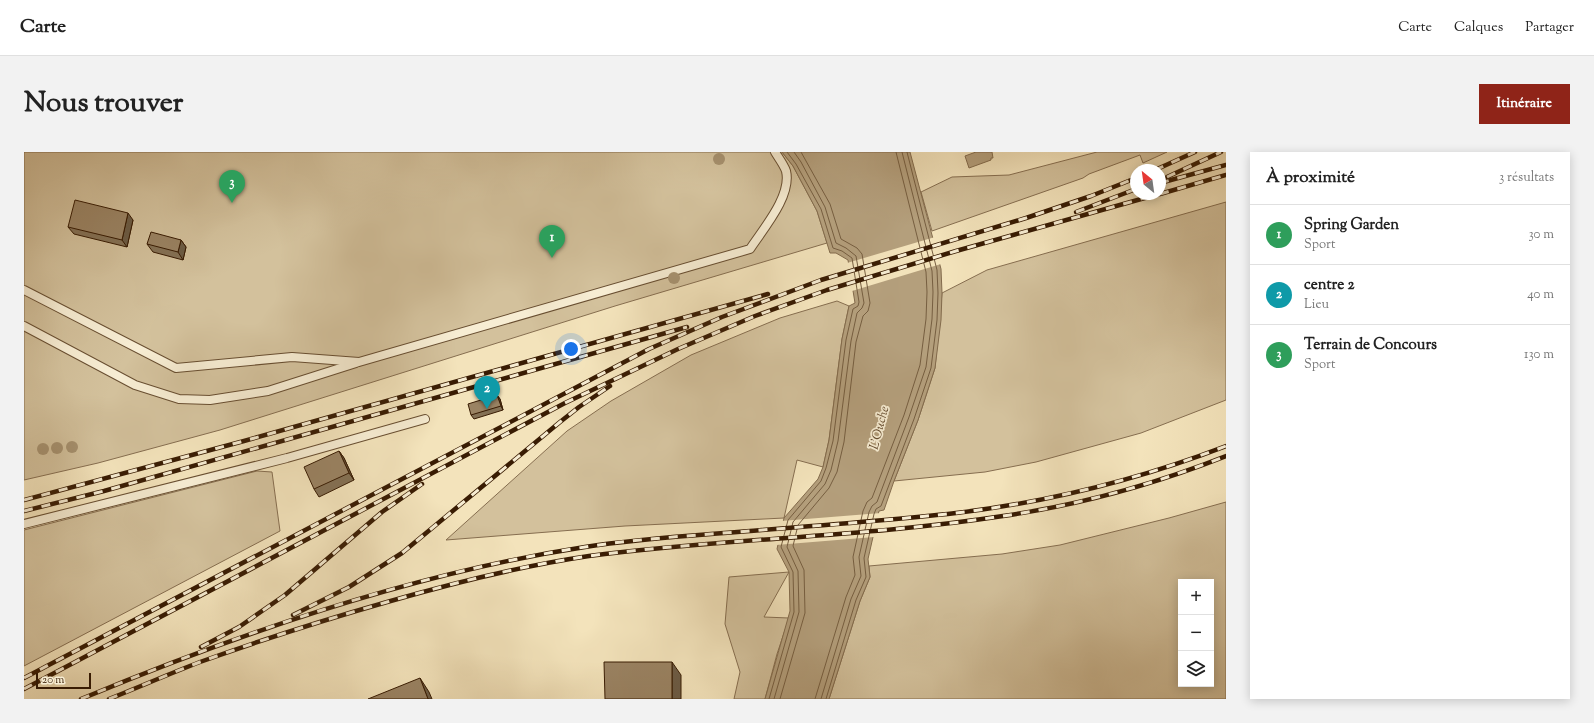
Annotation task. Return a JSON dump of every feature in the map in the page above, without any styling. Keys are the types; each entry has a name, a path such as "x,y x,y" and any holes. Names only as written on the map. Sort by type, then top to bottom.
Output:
{"lane":[{"path":"24,326 135,384 179,399 210,400 268,391 359,362 750,249 773,215 786,191 786,171 774,152"},
{"path":"24,290 176,368 292,357 359,362"},
{"path":"24,524 287,458 425,419"}],"shaded area":[{"path":"24,152 782,152 793,166 817,211 827,243 615,306 220,430 98,463 24,480"},
{"path":"1097,152 1167,152 1143,163 1140,155 1089,174 1083,178 932,231 921,192 952,177 1009,175"},
{"path":"1226,202 1226,400 1141,433 1036,462 985,472 894,481 918,420 935,368 942,293 987,270"},
{"path":"837,301 849,306 842,339 829,440 823,467 797,460 784,518 625,526 446,540 567,431 611,401 691,355 780,318"},
{"path":"257,471 272,472 280,531 24,666 24,530"},
{"path":"1226,502 1226,699 829,699 860,601 870,577 869,566 1002,554 1060,545"},
{"path":"789,572 764,617 789,618 777,654 765,699 734,699 740,672 725,624 729,577"}],"water":[{"name":"L'Ouche","path":"782,152 910,152 941,269 941,320 935,368 918,420 884,510 879,511 868,559 870,577 860,601 829,699 765,699 790,611 789,572 777,549 784,518 818,479 823,467 829,440 842,339 849,306 855,303 848,260 836,253 830,253 817,211 793,166"},
{"path":"976,152 992,152 993,158 969,168 965,156"}],"pier":[{"path":"935,237 941,264 852,291 847,263"},
{"path":"881,513 874,537 776,545 781,521"}],"building":[{"path":"75,200 128,213 122,240 68,227"},
{"path":"151,232 181,240 178,252 147,244"},
{"path":"497,395 501,406 471,415 468,404"},
{"path":"339,451 349,473 314,489 304,467"},
{"path":"604,662 672,662 672,699 605,699"},
{"path":"420,678 428,699 368,699"}],"railway":[{"path":"1166,165 1195,152"},
{"path":"1167,177 1221,152"},
{"path":"1166,181 1226,165"},
{"path":"1166,192 1226,175"},
{"path":"24,678 649,349 722,317 821,280 1026,218 1091,196 1130,180"},
{"path":"1076,212 1130,191"},
{"path":"24,689 565,403 678,349 755,316 827,290 956,251 1138,200"},
{"path":"24,500 244,441 768,294"},
{"path":"24,511 104,491 687,327"},
{"path":"293,615 349,587 402,553 560,422 610,386"},
{"path":"81,699 203,651 265,629 328,608 456,572 521,558 629,541 884,520 956,513 1025,503 1127,479 1226,446"},
{"path":"109,699 200,662 293,630 412,595 513,570 589,556 641,550 900,529 1003,516 1088,500 1172,476 1226,456"},
{"path":"201,647 239,627 285,595 382,512 422,484"}],"place":[{"name":"Terrain de Concours","path":"232,203"},
{"name":"Spring Garden","path":"552,258"},
{"name":"centre 2","path":"487,409"}]}
